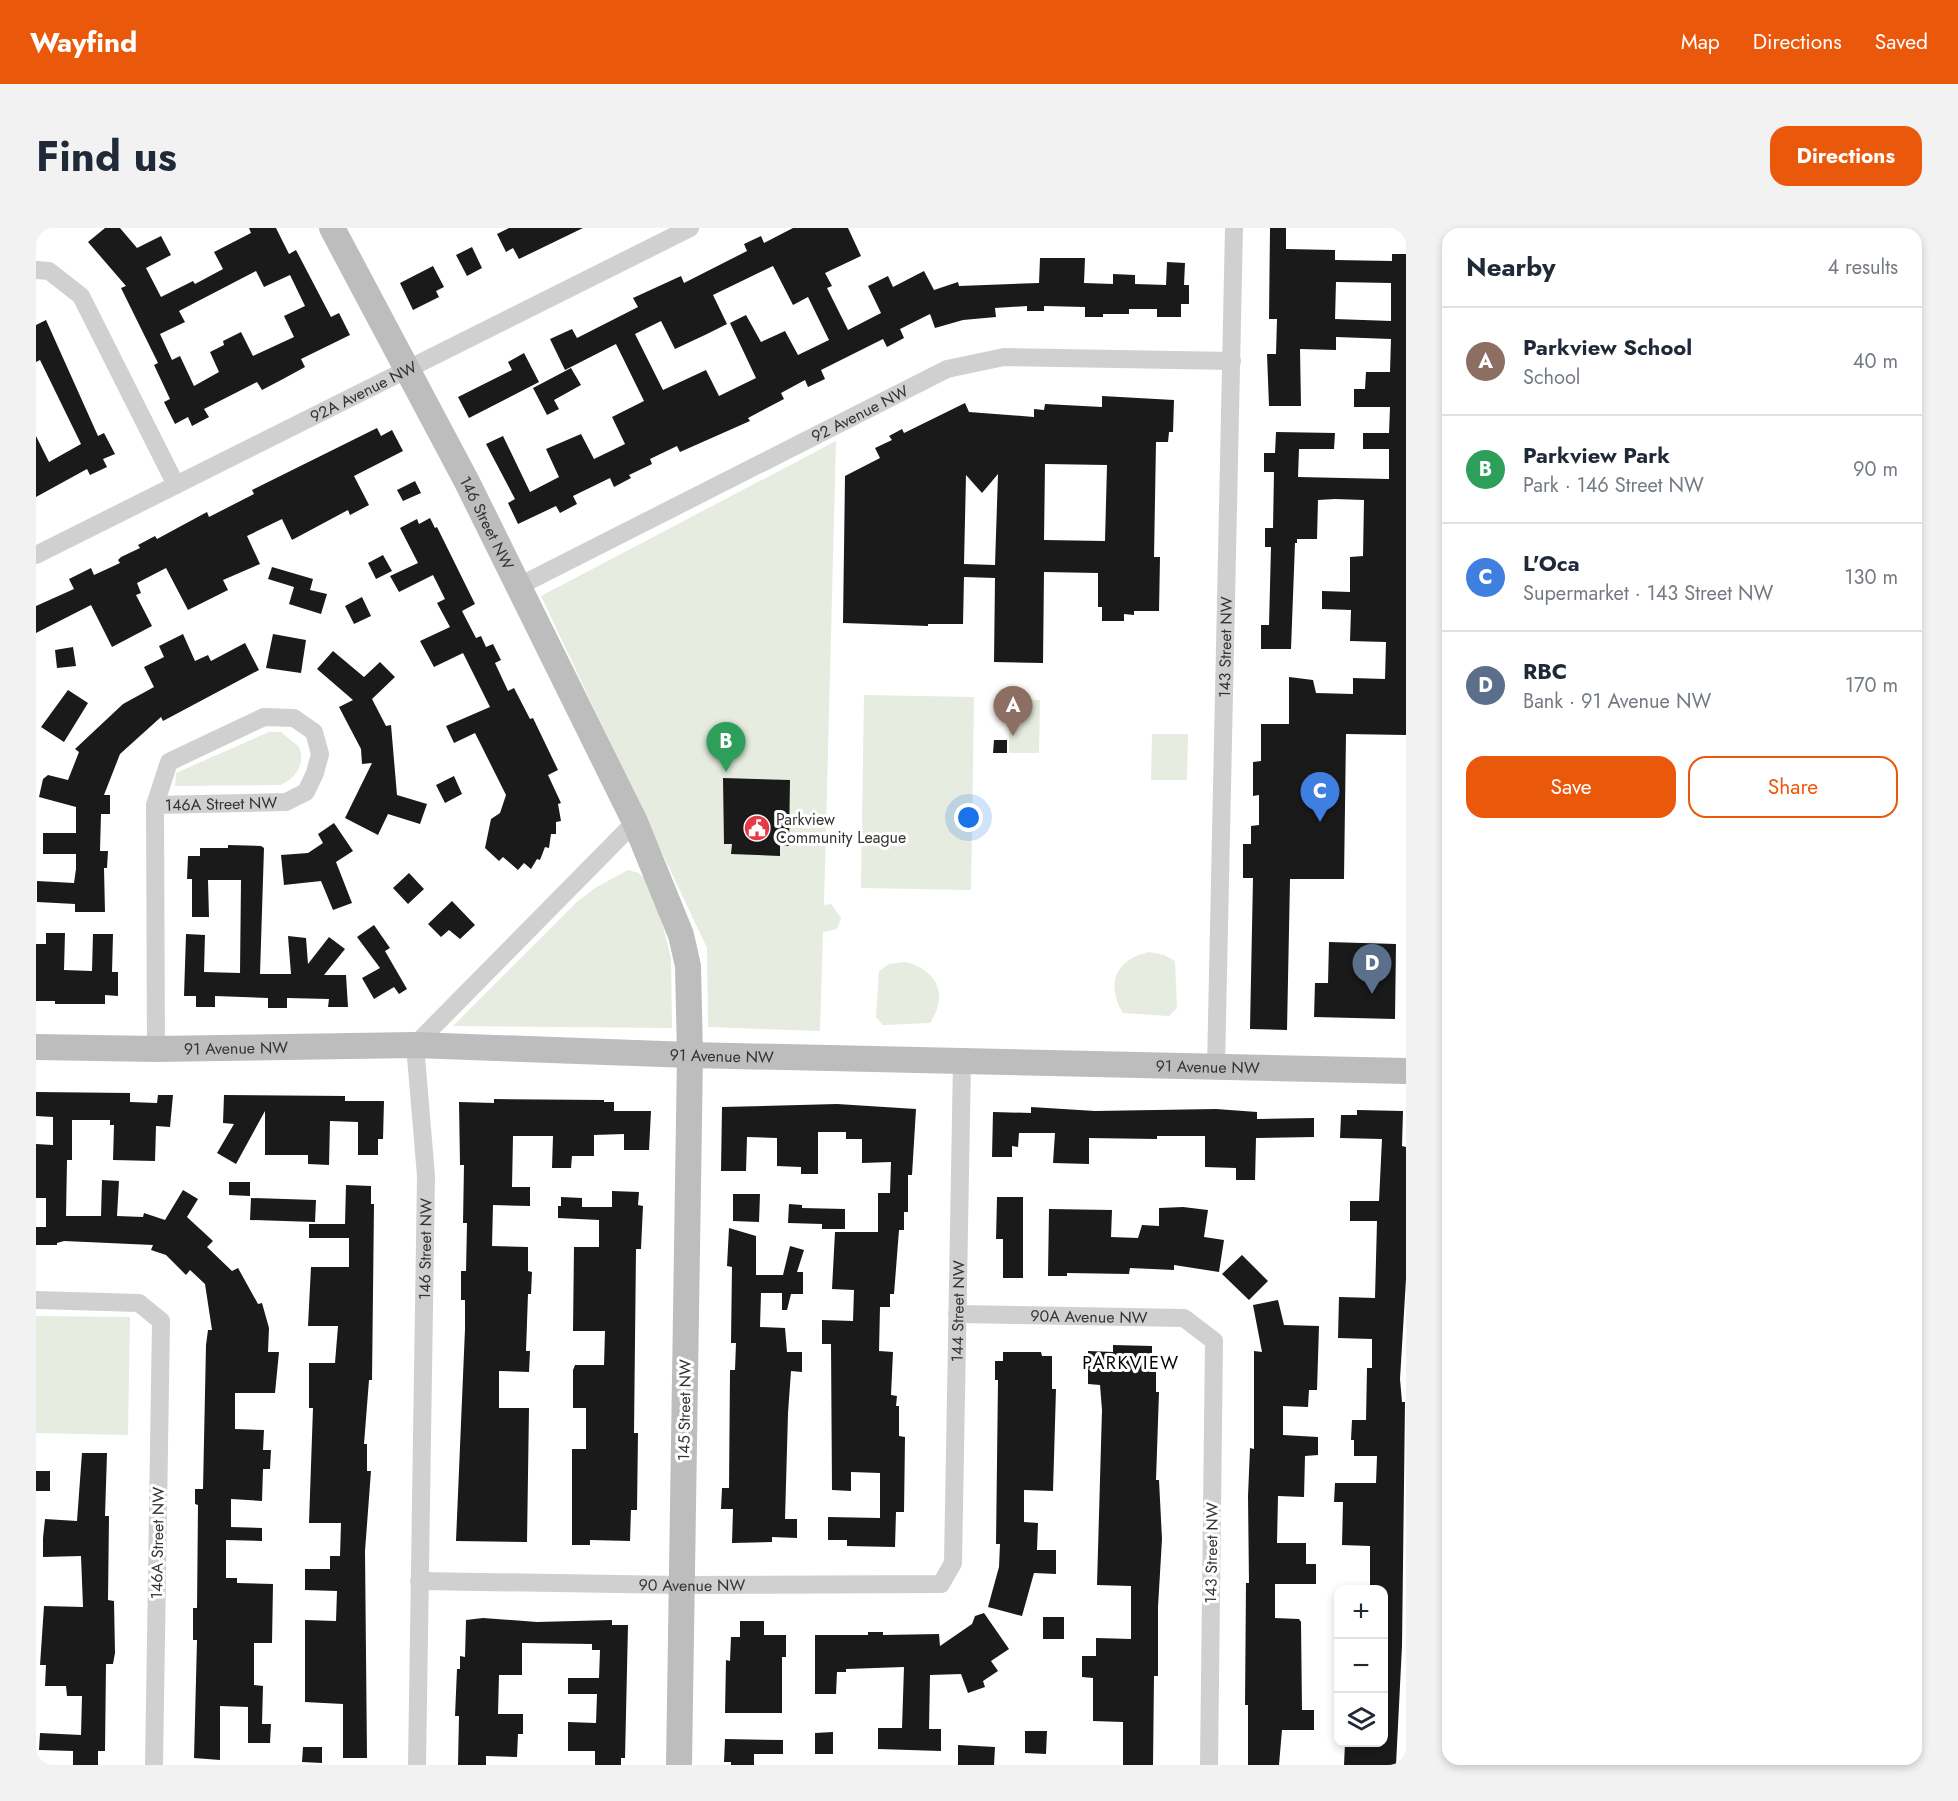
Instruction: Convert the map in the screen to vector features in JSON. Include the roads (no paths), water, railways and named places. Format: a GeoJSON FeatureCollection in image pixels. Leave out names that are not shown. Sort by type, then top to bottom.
{"type":"FeatureCollection","features":[{"type":"Feature","properties":{"kind":"street","name":"146 Street NW"},"geometry":{"type":"LineString","coordinates":[[332,228],[405,370],[467,482],[635,822],[681,935],[688,966],[690,1054]]}},
{"type":"Feature","properties":{"kind":"street","name":"92A Avenue NW"},"geometry":{"type":"LineString","coordinates":[[36,555],[690,228]]}},
{"type":"Feature","properties":{"kind":"street","name":"143 Street NW"},"geometry":{"type":"LineString","coordinates":[[1216,1067],[1234,228]]}},
{"type":"Feature","properties":{"kind":"street"},"geometry":{"type":"LineString","coordinates":[[40,273],[81,296],[176,485]]}},
{"type":"Feature","properties":{"kind":"street","name":"92 Avenue NW"},"geometry":{"type":"LineString","coordinates":[[519,586],[947,369],[1004,357],[1232,361]]}},
{"type":"Feature","properties":{"kind":"street","name":"146A Street NW"},"geometry":{"type":"LineString","coordinates":[[155,805],[286,802],[306,792],[315,773],[320,754],[314,732],[294,718],[264,717],[169,762],[155,805],[156,1049]]}},
{"type":"Feature","properties":{"kind":"street"},"geometry":{"type":"LineString","coordinates":[[415,1045],[635,822]]}},
{"type":"Feature","properties":{"kind":"street","name":"146 Street NW"},"geometry":{"type":"LineString","coordinates":[[415,1045],[426,1176],[417,1765]]}},
{"type":"Feature","properties":{"kind":"street","name":"91 Avenue NW"},"geometry":{"type":"LineString","coordinates":[[36,1047],[156,1049],[415,1045],[1406,1071]]}},
{"type":"Feature","properties":{"kind":"street","name":"145 Street NW"},"geometry":{"type":"LineString","coordinates":[[679,1765],[690,1054]]}},
{"type":"Feature","properties":{"kind":"street","name":"144 Street NW"},"geometry":{"type":"LineString","coordinates":[[953,1563],[962,1061]]}},
{"type":"Feature","properties":{"kind":"street","name":"146A Street NW"},"geometry":{"type":"LineString","coordinates":[[36,1300],[139,1303],[161,1321],[154,1765]]}},
{"type":"Feature","properties":{"kind":"street","name":"90A Avenue NW"},"geometry":{"type":"LineString","coordinates":[[957,1314],[1184,1318],[1214,1341]]}},
{"type":"Feature","properties":{"kind":"street","name":"143 Street NW"},"geometry":{"type":"LineString","coordinates":[[1209,1765],[1214,1341]]}},
{"type":"Feature","properties":{"kind":"street","name":"90 Avenue NW"},"geometry":{"type":"LineString","coordinates":[[419,1581],[681,1585],[940,1584],[953,1563]]}},
{"type":"Feature","properties":{"kind":"place","name":"Parkview School"},"geometry":{"type":"Point","coordinates":[1013,736]}},
{"type":"Feature","properties":{"kind":"place","name":"Parkview Park"},"geometry":{"type":"Point","coordinates":[726,772]}},
{"type":"Feature","properties":{"kind":"place","name":"L'Oca"},"geometry":{"type":"Point","coordinates":[1320,822]}},
{"type":"Feature","properties":{"kind":"place","name":"Parkview Community League"},"geometry":{"type":"Point","coordinates":[757,828]}},
{"type":"Feature","properties":{"kind":"place","name":"RBC"},"geometry":{"type":"Point","coordinates":[1372,994]}},
{"type":"Feature","properties":{"kind":"district","name":"PARKVIEW"},"geometry":{"type":"Point","coordinates":[1131,1363]}}]}
